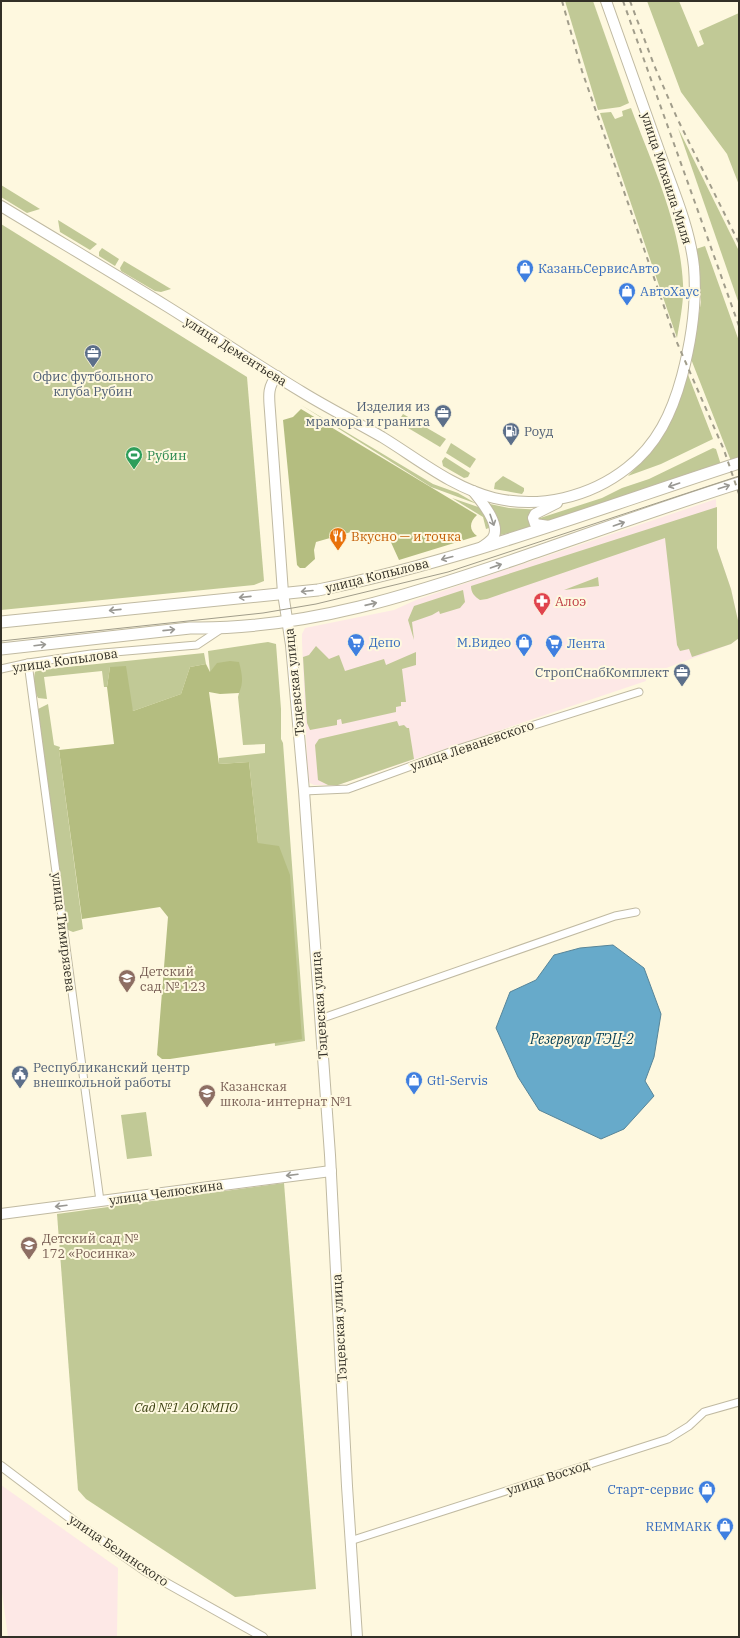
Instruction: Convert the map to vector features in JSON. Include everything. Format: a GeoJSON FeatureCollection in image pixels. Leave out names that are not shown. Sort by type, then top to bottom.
{"type":"FeatureCollection","features":[{"type":"Feature","properties":{"kind":"main road","name":"улица Михаила Миля"},"geometry":{"type":"LineString","coordinates":[[474,491],[494,498],[528,502],[546,502],[567,497],[601,485],[638,460],[654,441],[666,423],[674,404],[686,362],[695,293],[694,267],[684,223],[606,1]]}},
{"type":"Feature","properties":{"kind":"main road","name":"улица Дементьева"},"geometry":{"type":"LineString","coordinates":[[1,206],[167,307],[301,392],[382,438],[446,478],[474,491]]}},
{"type":"Feature","properties":{"kind":"main road","name":"Тэцевская улица"},"geometry":{"type":"LineString","coordinates":[[276,376],[271,383],[269,404],[284,593],[292,651],[304,791],[330,1170],[350,1541],[357,1637]]}},
{"type":"Feature","properties":{"kind":"main road","name":"улица Копылова"},"geometry":{"type":"LineString","coordinates":[[1,622],[318,590],[368,580],[551,526],[739,463]]}},
{"type":"Feature","properties":{"kind":"main road","name":"улица Копылова"},"geometry":{"type":"LineString","coordinates":[[1,649],[190,628],[220,629],[288,622],[397,598],[739,483]]}},
{"type":"Feature","properties":{"kind":"main road"},"geometry":{"type":"LineString","coordinates":[[474,491],[491,514],[495,528],[492,539],[480,548]]}},
{"type":"Feature","properties":{"kind":"main road"},"geometry":{"type":"LineString","coordinates":[[551,526],[535,524],[533,521],[534,516],[567,497]]}},
{"type":"Feature","properties":{"kind":"main road","name":"улица Челюскина"},"geometry":{"type":"LineString","coordinates":[[1,1214],[330,1170]]}},
{"type":"Feature","properties":{"kind":"street","name":"улица Копылова"},"geometry":{"type":"LineString","coordinates":[[1,669],[28,663],[91,654],[197,645],[220,629]]}},
{"type":"Feature","properties":{"kind":"street","name":"улица Тимирязева"},"geometry":{"type":"LineString","coordinates":[[28,663],[100,1201]]}},
{"type":"Feature","properties":{"kind":"street","name":"улица Леваневского"},"geometry":{"type":"LineString","coordinates":[[304,791],[348,789],[461,748],[639,692]]}},
{"type":"Feature","properties":{"kind":"street"},"geometry":{"type":"LineString","coordinates":[[320,1019],[615,916],[636,912]]}},
{"type":"Feature","properties":{"kind":"street","name":"улица Восход"},"geometry":{"type":"LineString","coordinates":[[350,1541],[668,1439],[689,1426],[704,1412],[739,1402]]}},
{"type":"Feature","properties":{"kind":"street","name":"улица Белинского"},"geometry":{"type":"LineString","coordinates":[[1,1466],[74,1521],[145,1571],[264,1637]]}},
{"type":"Feature","properties":{"kind":"shaded area"},"geometry":{"type":"Polygon","coordinates":[[[716,499],[717,548],[731,589],[739,625],[739,638],[731,644],[645,676],[646,681],[338,785],[314,785],[308,782],[302,642],[302,634],[305,628],[394,610],[416,600],[716,499]]]}},
{"type":"Feature","properties":{"kind":"shaded area"},"geometry":{"type":"Polygon","coordinates":[[[1,1485],[118,1568],[117,1637],[8,1637],[1,1585],[1,1485]]]}},
{"type":"Feature","properties":{"kind":"green space"},"geometry":{"type":"Polygon","coordinates":[[[565,1],[593,1],[629,103],[620,107],[598,110],[565,1]]]}},
{"type":"Feature","properties":{"kind":"green space"},"geometry":{"type":"Polygon","coordinates":[[[647,1],[679,1],[698,47],[704,44],[699,31],[739,13],[739,185],[727,154],[681,92],[647,1]]]}},
{"type":"Feature","properties":{"kind":"green space"},"geometry":{"type":"Polygon","coordinates":[[[631,108],[664,194],[677,239],[681,261],[683,298],[677,338],[600,113],[611,112],[615,119],[623,116],[622,111],[631,108]]]}},
{"type":"Feature","properties":{"kind":"green space"},"geometry":{"type":"Polygon","coordinates":[[[678,128],[739,251],[739,304],[678,128]]]}},
{"type":"Feature","properties":{"kind":"green space"},"geometry":{"type":"Polygon","coordinates":[[[1,185],[40,209],[27,213],[1,197],[1,185]]]}},
{"type":"Feature","properties":{"kind":"green space"},"geometry":{"type":"Polygon","coordinates":[[[58,220],[97,244],[90,250],[60,232],[58,220]]]}},
{"type":"Feature","properties":{"kind":"green space"},"geometry":{"type":"Polygon","coordinates":[[[1,224],[247,377],[264,581],[254,585],[1,610],[1,224]]]}},
{"type":"Feature","properties":{"kind":"green space"},"geometry":{"type":"Polygon","coordinates":[[[705,246],[739,341],[739,458],[731,461],[691,359],[701,302],[696,249],[705,246]]]}},
{"type":"Feature","properties":{"kind":"green space"},"geometry":{"type":"Polygon","coordinates":[[[102,248],[119,259],[115,266],[99,256],[99,252],[102,248]]]}},
{"type":"Feature","properties":{"kind":"green space"},"geometry":{"type":"Polygon","coordinates":[[[124,261],[171,289],[161,292],[155,291],[121,271],[120,268],[124,261]]]}},
{"type":"Feature","properties":{"kind":"green space"},"geometry":{"type":"Polygon","coordinates":[[[687,372],[713,439],[661,464],[628,476],[658,441],[666,429],[678,403],[687,372]]]}},
{"type":"Feature","properties":{"kind":"green space"},"geometry":{"type":"Polygon","coordinates":[[[301,405],[433,484],[458,493],[477,504],[431,487],[301,405]]]}},
{"type":"Feature","properties":{"kind":"green space"},"geometry":{"type":"Polygon","coordinates":[[[301,409],[477,515],[472,520],[471,529],[477,536],[399,560],[389,538],[371,542],[358,530],[316,542],[314,550],[315,559],[305,568],[300,568],[297,565],[283,420],[293,417],[301,409]]]}},
{"type":"Feature","properties":{"kind":"green space"},"geometry":{"type":"Polygon","coordinates":[[[403,414],[446,439],[440,447],[398,422],[403,414]]]}},
{"type":"Feature","properties":{"kind":"green space"},"geometry":{"type":"Polygon","coordinates":[[[451,443],[476,459],[470,468],[446,453],[451,443]]]}},
{"type":"Feature","properties":{"kind":"green space"},"geometry":{"type":"Polygon","coordinates":[[[713,448],[716,449],[721,465],[543,524],[537,519],[602,498],[622,488],[649,479],[713,448]]]}},
{"type":"Feature","properties":{"kind":"green space"},"geometry":{"type":"Polygon","coordinates":[[[445,457],[470,473],[468,477],[464,478],[443,466],[442,461],[445,457]]]}},
{"type":"Feature","properties":{"kind":"green space"},"geometry":{"type":"Polygon","coordinates":[[[503,476],[524,488],[522,494],[494,489],[495,483],[503,476]]]}},
{"type":"Feature","properties":{"kind":"green space"},"geometry":{"type":"Polygon","coordinates":[[[452,498],[484,509],[492,527],[486,529],[483,517],[452,498]]]}},
{"type":"Feature","properties":{"kind":"green space"},"geometry":{"type":"Polygon","coordinates":[[[485,503],[509,508],[542,510],[529,519],[531,528],[496,536],[485,503]]]}},
{"type":"Feature","properties":{"kind":"green space"},"geometry":{"type":"Polygon","coordinates":[[[717,507],[717,548],[731,589],[739,625],[739,638],[731,644],[692,657],[689,649],[680,651],[677,645],[665,538],[487,599],[480,600],[472,591],[471,586],[717,507]]]}},
{"type":"Feature","properties":{"kind":"green space"},"geometry":{"type":"Polygon","coordinates":[[[598,577],[599,586],[564,590],[598,577]]]}},
{"type":"Feature","properties":{"kind":"green space"},"geometry":{"type":"Polygon","coordinates":[[[463,590],[465,602],[460,608],[440,614],[439,611],[412,622],[414,640],[408,620],[414,606],[463,590]]]}},
{"type":"Feature","properties":{"kind":"green space"},"geometry":{"type":"Polygon","coordinates":[[[268,642],[276,644],[281,709],[281,739],[283,743],[305,1041],[275,1046],[260,847],[258,843],[249,762],[219,764],[219,758],[265,753],[265,744],[243,745],[238,697],[239,693],[210,672],[208,651],[268,642]]]}},
{"type":"Feature","properties":{"kind":"green space"},"geometry":{"type":"Polygon","coordinates":[[[316,646],[329,659],[339,655],[345,671],[384,659],[386,665],[416,652],[416,665],[402,669],[406,702],[401,702],[401,706],[396,707],[396,712],[342,724],[341,719],[337,720],[337,725],[310,730],[307,723],[303,657],[309,655],[316,646]]]}},
{"type":"Feature","properties":{"kind":"green space"},"geometry":{"type":"Polygon","coordinates":[[[204,653],[206,664],[190,667],[181,694],[133,711],[110,667],[107,687],[104,687],[102,671],[44,677],[47,699],[38,698],[35,689],[34,675],[38,670],[204,653]]]}},
{"type":"Feature","properties":{"kind":"green space"},"geometry":{"type":"Polygon","coordinates":[[[230,661],[239,662],[242,685],[239,693],[220,694],[209,692],[219,764],[249,762],[258,843],[279,846],[290,875],[302,1039],[162,1059],[157,1055],[168,917],[160,907],[82,919],[59,750],[114,744],[107,687],[110,667],[126,666],[133,711],[181,694],[190,667],[206,664],[210,672],[217,663],[230,661]]]}},
{"type":"Feature","properties":{"kind":"green space"},"geometry":{"type":"Polygon","coordinates":[[[48,704],[54,745],[60,747],[59,750],[83,929],[73,932],[68,930],[67,925],[38,709],[48,704]]]}},
{"type":"Feature","properties":{"kind":"green space"},"geometry":{"type":"Polygon","coordinates":[[[397,721],[399,726],[404,725],[409,728],[414,759],[338,785],[328,785],[318,780],[315,745],[319,739],[397,721]]]}},
{"type":"Feature","properties":{"kind":"green space"},"geometry":{"type":"Polygon","coordinates":[[[146,1112],[152,1156],[127,1159],[121,1115],[146,1112]]]}},
{"type":"Feature","properties":{"kind":"green space","name":"Сад №1 АО КМПО"},"geometry":{"type":"Polygon","coordinates":[[[284,1183],[316,1589],[235,1597],[86,1499],[78,1490],[57,1214],[284,1183]]]}},
{"type":"Feature","properties":{"kind":"water","name":"Резервуар ТЭЦ-2"},"geometry":{"type":"Polygon","coordinates":[[[613,945],[644,968],[661,1014],[654,1057],[645,1081],[654,1096],[624,1129],[601,1139],[539,1110],[518,1077],[496,1028],[510,992],[536,980],[554,955],[580,948],[613,945]]]}},
{"type":"Feature","properties":{"kind":"tram line"},"geometry":{"type":"LineString","coordinates":[[1,641],[263,613],[316,604],[448,572],[739,476]]}},
{"type":"Feature","properties":{"kind":"railway"},"geometry":{"type":"LineString","coordinates":[[562,1],[582,71],[675,338],[724,450],[739,494]]}},
{"type":"Feature","properties":{"kind":"railway"},"geometry":{"type":"LineString","coordinates":[[623,1],[739,326]]}},
{"type":"Feature","properties":{"kind":"railway"},"geometry":{"type":"LineString","coordinates":[[630,1],[654,65],[677,118],[739,243]]}},
{"type":"Feature","properties":{"kind":"place","name":"КазаньСервисАвто"},"geometry":{"type":"Point","coordinates":[525,283]}},
{"type":"Feature","properties":{"kind":"place","name":"АвтоХаус"},"geometry":{"type":"Point","coordinates":[627,306]}},
{"type":"Feature","properties":{"kind":"place","name":"Офис футбольного клуба Рубин"},"geometry":{"type":"Point","coordinates":[93,368]}},
{"type":"Feature","properties":{"kind":"place","name":"Изделия из мрамора и гранита"},"geometry":{"type":"Point","coordinates":[443,428]}},
{"type":"Feature","properties":{"kind":"place","name":"Роуд"},"geometry":{"type":"Point","coordinates":[511,446]}},
{"type":"Feature","properties":{"kind":"place","name":"Рубин"},"geometry":{"type":"Point","coordinates":[134,470]}},
{"type":"Feature","properties":{"kind":"place","name":"Вкусно — и точка"},"geometry":{"type":"Point","coordinates":[338,551]}},
{"type":"Feature","properties":{"kind":"place","name":"Алоэ"},"geometry":{"type":"Point","coordinates":[542,616]}},
{"type":"Feature","properties":{"kind":"place","name":"Депо"},"geometry":{"type":"Point","coordinates":[356,657]}},
{"type":"Feature","properties":{"kind":"place","name":"М.Видео"},"geometry":{"type":"Point","coordinates":[524,657]}},
{"type":"Feature","properties":{"kind":"place","name":"Лента"},"geometry":{"type":"Point","coordinates":[554,658]}},
{"type":"Feature","properties":{"kind":"place","name":"СтропСнабКомплект"},"geometry":{"type":"Point","coordinates":[682,687]}},
{"type":"Feature","properties":{"kind":"place","name":"Детский сад № 123"},"geometry":{"type":"Point","coordinates":[127,993]}},
{"type":"Feature","properties":{"kind":"place","name":"Республиканский центр внешкольной работы"},"geometry":{"type":"Point","coordinates":[20,1089]}},
{"type":"Feature","properties":{"kind":"place","name":"Gtl-Servis"},"geometry":{"type":"Point","coordinates":[414,1095]}},
{"type":"Feature","properties":{"kind":"place","name":"Казанская школа-интернат №1"},"geometry":{"type":"Point","coordinates":[207,1108]}},
{"type":"Feature","properties":{"kind":"place","name":"Детский сад № 172 «Росинка»"},"geometry":{"type":"Point","coordinates":[29,1260]}},
{"type":"Feature","properties":{"kind":"place","name":"Старт-сервис"},"geometry":{"type":"Point","coordinates":[707,1504]}},
{"type":"Feature","properties":{"kind":"place","name":"REMMARK"},"geometry":{"type":"Point","coordinates":[725,1541]}}]}
